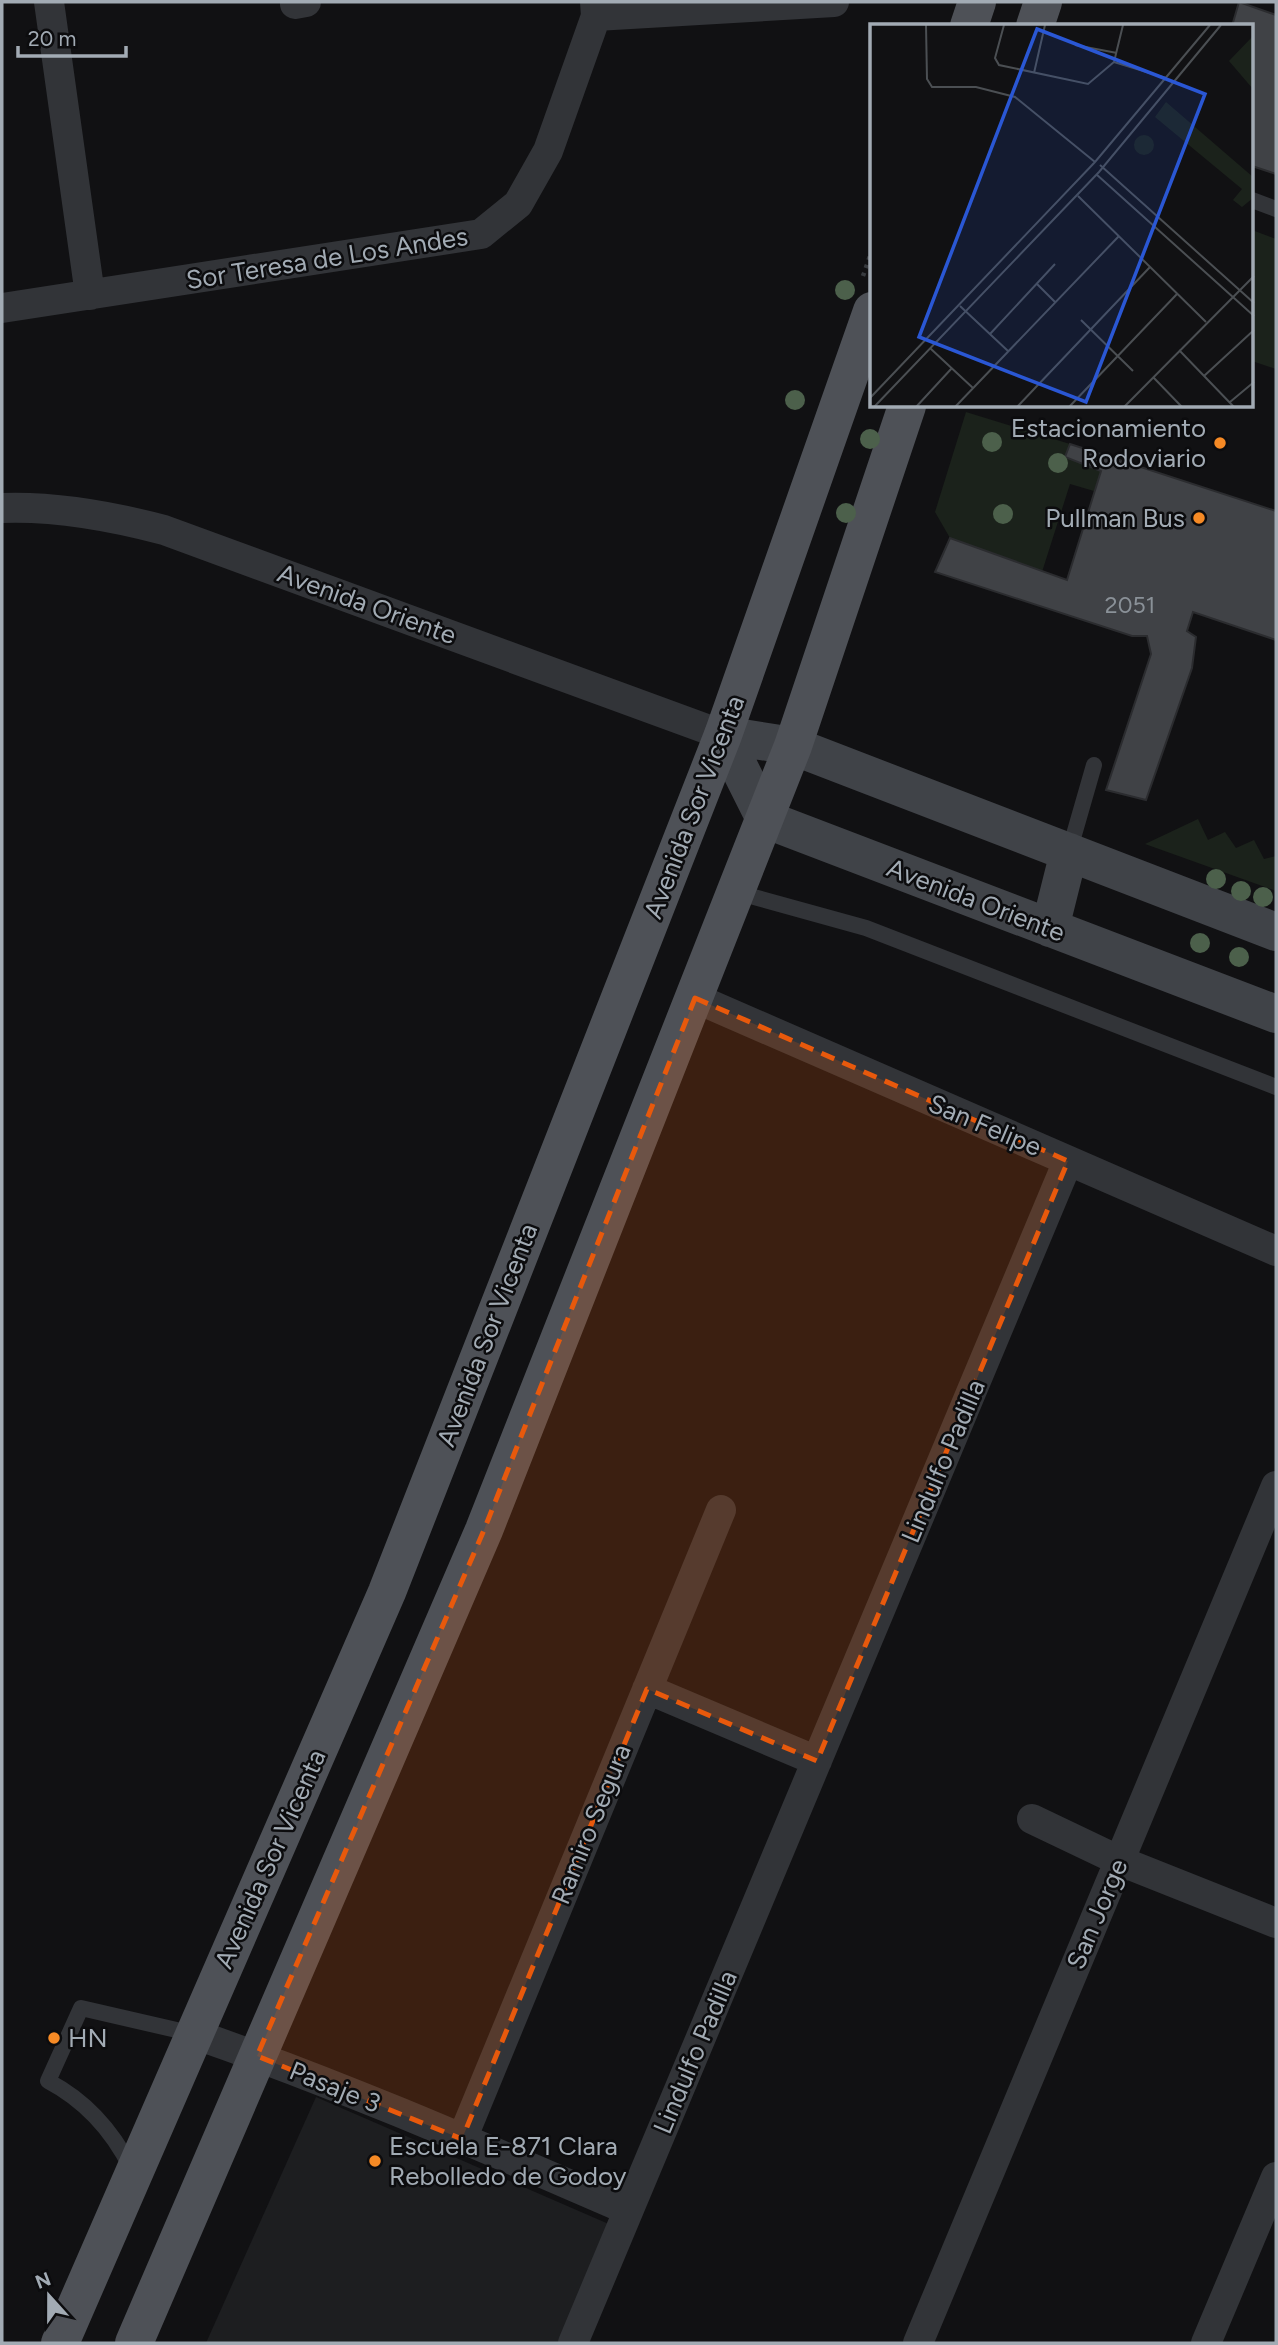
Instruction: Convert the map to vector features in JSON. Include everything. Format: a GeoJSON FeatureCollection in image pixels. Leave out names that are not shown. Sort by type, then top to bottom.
{"type":"FeatureCollection","features":[{"type":"Feature","properties":{"kind":"main road"},"geometry":{"type":"LineString","coordinates":[[971,24],[978,2]]}},
{"type":"Feature","properties":{"kind":"main road"},"geometry":{"type":"LineString","coordinates":[[1036,24],[1043,2]]}},
{"type":"Feature","properties":{"kind":"main road","name":"Avenida Sor Vicenta"},"geometry":{"type":"LineString","coordinates":[[60,2343],[387,1592],[723,735],[870,317]]}},
{"type":"Feature","properties":{"kind":"main road"},"geometry":{"type":"LineString","coordinates":[[134,2343],[484,1530],[793,746],[906,408]]}},
{"type":"Feature","properties":{"kind":"main road"},"geometry":{"type":"LineString","coordinates":[[723,735],[765,819]]}},
{"type":"Feature","properties":{"kind":"main road","name":"Avenida Oriente"},"geometry":{"type":"LineString","coordinates":[[723,735],[793,746],[1276,932]]}},
{"type":"Feature","properties":{"kind":"main road","name":"Avenida Oriente"},"geometry":{"type":"LineString","coordinates":[[765,819],[1276,1014]]}},
{"type":"Feature","properties":{"kind":"main road"},"geometry":{"type":"LineString","coordinates":[[1050,928],[1069,852]]}},
{"type":"Feature","properties":{"kind":"street"},"geometry":{"type":"LineString","coordinates":[[49,2],[90,295]]}},
{"type":"Feature","properties":{"kind":"street","name":"Sor Teresa de Los Andes"},"geometry":{"type":"LineString","coordinates":[[2,307],[481,234],[518,204],[548,151],[596,9],[834,2]]}},
{"type":"Feature","properties":{"kind":"street","name":"Avenida Oriente"},"geometry":{"type":"LineString","coordinates":[[2,508],[25,507],[93,514],[164,530],[723,735]]}},
{"type":"Feature","properties":{"kind":"street","name":"San Felipe"},"geometry":{"type":"LineString","coordinates":[[695,999],[1276,1251]]}},
{"type":"Feature","properties":{"kind":"street","name":"Lindulfo Padilla"},"geometry":{"type":"LineString","coordinates":[[573,2343],[1068,1161]]}},
{"type":"Feature","properties":{"kind":"street","name":"San Jorge"},"geometry":{"type":"LineString","coordinates":[[918,2343],[1276,1486]]}},
{"type":"Feature","properties":{"kind":"street","name":"Ramiro Segura"},"geometry":{"type":"LineString","coordinates":[[462,2139],[720,1510]]}},
{"type":"Feature","properties":{"kind":"street"},"geometry":{"type":"LineString","coordinates":[[647,1689],[817,1761]]}},
{"type":"Feature","properties":{"kind":"street"},"geometry":{"type":"LineString","coordinates":[[1032,1819],[1120,1861],[1276,1923]]}},
{"type":"Feature","properties":{"kind":"street","name":"Pasaje 3"},"geometry":{"type":"LineString","coordinates":[[194,2034],[257,2056],[462,2139],[628,2210]]}},
{"type":"Feature","properties":{"kind":"street"},"geometry":{"type":"LineString","coordinates":[[1206,2343],[1276,2177]]}},
{"type":"Feature","properties":{"kind":"lane"},"geometry":{"type":"LineString","coordinates":[[1254,201],[1276,209]]}},
{"type":"Feature","properties":{"kind":"lane"},"geometry":{"type":"LineString","coordinates":[[1069,852],[1094,765]]}},
{"type":"Feature","properties":{"kind":"lane"},"geometry":{"type":"LineString","coordinates":[[736,892],[866,928],[1276,1087]]}},
{"type":"Feature","properties":{"kind":"lane"},"geometry":{"type":"LineString","coordinates":[[134,2173],[121,2147],[103,2124],[82,2103],[48,2081],[81,2008],[194,2034]]}},
{"type":"Feature","properties":{"kind":"highlighted area"},"geometry":{"type":"Polygon","coordinates":[[[695,998],[1068,1161],[817,1761],[647,1689],[462,2139],[257,2056],[484,1530],[695,998]]]}},
{"type":"Feature","properties":{"kind":"shaded area"},"geometry":{"type":"Polygon","coordinates":[[[1254,231],[1276,239],[1276,369],[1254,362],[1254,231]]]}},
{"type":"Feature","properties":{"kind":"shaded area"},"geometry":{"type":"Polygon","coordinates":[[[966,412],[1070,444],[1065,457],[1101,471],[1094,491],[1070,484],[1042,572],[950,538],[935,512],[966,412]]]}},
{"type":"Feature","properties":{"kind":"shaded area"},"geometry":{"type":"Polygon","coordinates":[[[1198,819],[1208,840],[1225,832],[1236,848],[1254,840],[1264,859],[1276,856],[1276,891],[1145,844],[1198,819]]]}},
{"type":"Feature","properties":{"kind":"shaded area","name":"Escuela E-871 Clara Rebolledo de Godoy"},"geometry":{"type":"Polygon","coordinates":[[[316,2097],[611,2225],[559,2343],[206,2343],[316,2097]]]}},
{"type":"Feature","properties":{"kind":"building"},"geometry":{"type":"Polygon","coordinates":[[[1239,2],[1276,15],[1276,174],[1254,167],[1254,24],[1233,24],[1239,2]]]}},
{"type":"Feature","properties":{"kind":"building"},"geometry":{"type":"Polygon","coordinates":[[[1070,444],[1276,511],[1276,640],[1193,612],[1187,631],[1196,637],[1192,668],[1146,800],[1106,790],[1151,654],[1147,636],[1132,636],[935,572],[950,538],[1067,580],[1101,471],[1065,457],[1070,444]]]}},
{"type":"Feature","properties":{"kind":"place","name":"Estacionamiento Rodoviario"},"geometry":{"type":"Point","coordinates":[1220,443]}},
{"type":"Feature","properties":{"kind":"place","name":"Pullman Bus"},"geometry":{"type":"Point","coordinates":[1199,518]}},
{"type":"Feature","properties":{"kind":"place","name":"HN"},"geometry":{"type":"Point","coordinates":[54,2038]}},
{"type":"Feature","properties":{"kind":"place","name":"Escuela E-871 Clara Rebolledo de Godoy"},"geometry":{"type":"Point","coordinates":[375,2161]}}]}
